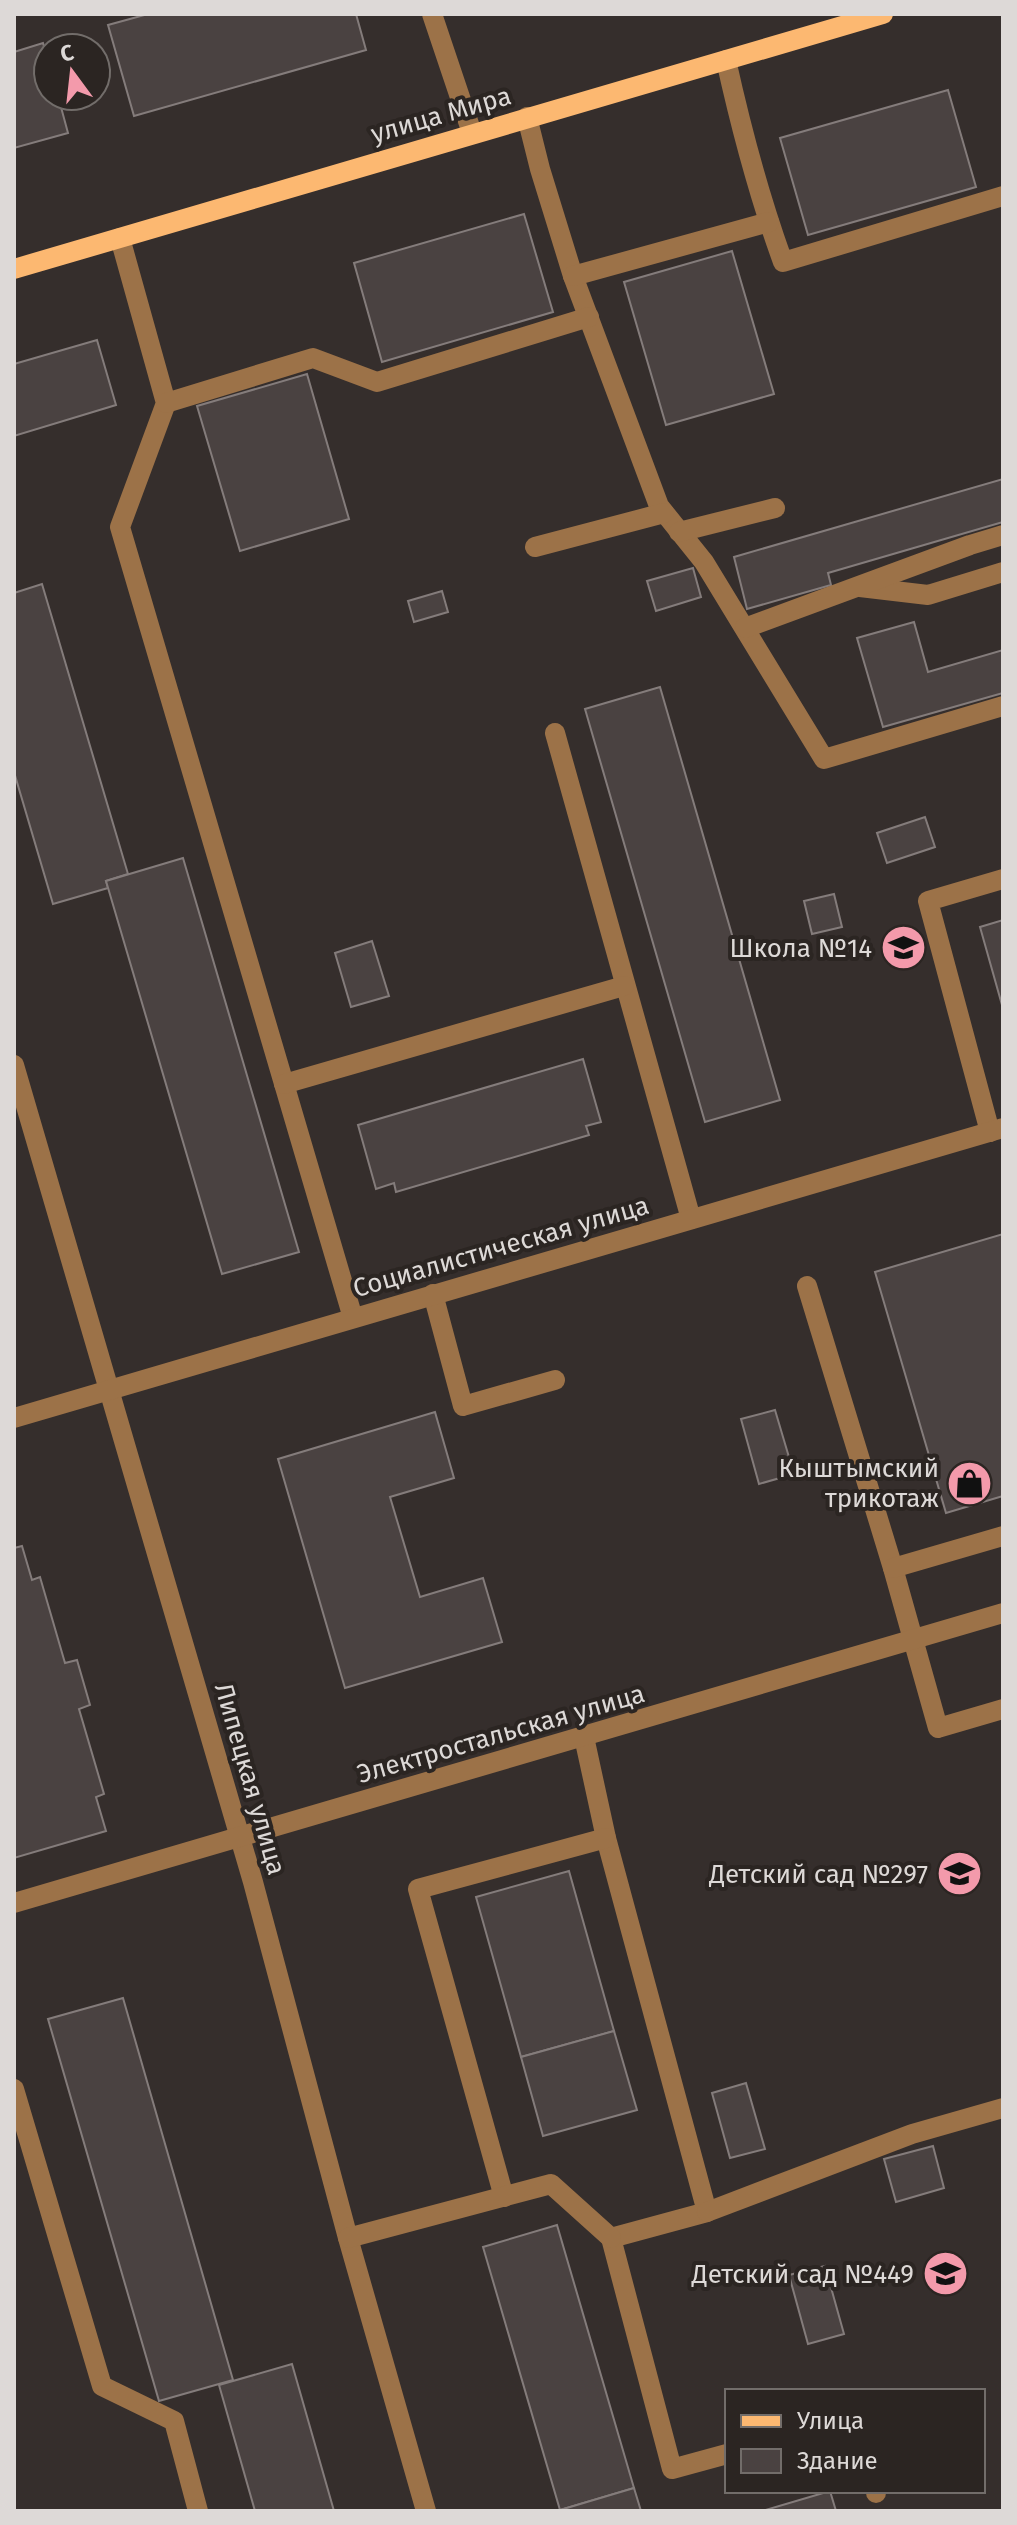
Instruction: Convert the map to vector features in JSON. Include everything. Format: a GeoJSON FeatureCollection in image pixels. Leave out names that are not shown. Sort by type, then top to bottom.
{"type":"FeatureCollection","features":[{"type":"Feature","properties":{"kind":"main road","name":"улица Мира"},"geometry":{"type":"LineString","coordinates":[[14,269],[883,14]]}},
{"type":"Feature","properties":{"kind":"street"},"geometry":{"type":"LineString","coordinates":[[432,14],[472,133]]}},
{"type":"Feature","properties":{"kind":"street"},"geometry":{"type":"LineString","coordinates":[[726,60],[737,111],[783,262],[1003,196]]}},
{"type":"Feature","properties":{"kind":"street"},"geometry":{"type":"LineString","coordinates":[[527,117],[573,276],[664,513],[704,562],[824,759],[1003,706]]}},
{"type":"Feature","properties":{"kind":"street"},"geometry":{"type":"LineString","coordinates":[[573,276],[769,222]]}},
{"type":"Feature","properties":{"kind":"street"},"geometry":{"type":"LineString","coordinates":[[120,238],[166,403],[120,527],[353,1318]]}},
{"type":"Feature","properties":{"kind":"street"},"geometry":{"type":"LineString","coordinates":[[166,403],[313,358],[377,382],[589,317]]}},
{"type":"Feature","properties":{"kind":"street"},"geometry":{"type":"LineString","coordinates":[[679,532],[775,508]]}},
{"type":"Feature","properties":{"kind":"street"},"geometry":{"type":"LineString","coordinates":[[535,547],[664,513]]}},
{"type":"Feature","properties":{"kind":"street"},"geometry":{"type":"LineString","coordinates":[[745,628],[1003,535]]}},
{"type":"Feature","properties":{"kind":"street"},"geometry":{"type":"LineString","coordinates":[[856,587],[928,595],[1003,572]]}},
{"type":"Feature","properties":{"kind":"street"},"geometry":{"type":"LineString","coordinates":[[555,733],[691,1219]]}},
{"type":"Feature","properties":{"kind":"street"},"geometry":{"type":"LineString","coordinates":[[996,1130],[928,901],[1003,879]]}},
{"type":"Feature","properties":{"kind":"street"},"geometry":{"type":"LineString","coordinates":[[284,1084],[624,986]]}},
{"type":"Feature","properties":{"kind":"street","name":"Липецкая улица"},"geometry":{"type":"LineString","coordinates":[[14,1065],[240,1839],[426,2511]]}},
{"type":"Feature","properties":{"kind":"street","name":"Социалистическая улица"},"geometry":{"type":"LineString","coordinates":[[14,1418],[996,1130]]}},
{"type":"Feature","properties":{"kind":"street"},"geometry":{"type":"LineString","coordinates":[[807,1286],[938,1728],[1003,1709]]}},
{"type":"Feature","properties":{"kind":"street"},"geometry":{"type":"LineString","coordinates":[[433,1294],[463,1406],[555,1380]]}},
{"type":"Feature","properties":{"kind":"street"},"geometry":{"type":"LineString","coordinates":[[893,1568],[1003,1536]]}},
{"type":"Feature","properties":{"kind":"street","name":"Электростальская улица"},"geometry":{"type":"LineString","coordinates":[[14,1903],[1003,1613]]}},
{"type":"Feature","properties":{"kind":"street"},"geometry":{"type":"LineString","coordinates":[[584,1737],[606,1838],[707,2212]]}},
{"type":"Feature","properties":{"kind":"street"},"geometry":{"type":"LineString","coordinates":[[504,2197],[418,1889],[606,1838]]}},
{"type":"Feature","properties":{"kind":"street"},"geometry":{"type":"LineString","coordinates":[[14,2089],[102,2386],[174,2421],[198,2511]]}},
{"type":"Feature","properties":{"kind":"street"},"geometry":{"type":"LineString","coordinates":[[611,2238],[707,2212],[912,2134],[1003,2108]]}},
{"type":"Feature","properties":{"kind":"street"},"geometry":{"type":"LineString","coordinates":[[348,2238],[551,2184],[611,2238],[672,2469],[725,2455]]}},
{"type":"Feature","properties":{"kind":"building"},"geometry":{"type":"Polygon","coordinates":[[[148,14],[356,14],[366,50],[134,116],[108,25],[148,14]]]}},
{"type":"Feature","properties":{"kind":"building"},"geometry":{"type":"Polygon","coordinates":[[[32,46],[32,112],[62,112],[68,133],[14,148],[14,52],[32,46]]]}},
{"type":"Feature","properties":{"kind":"building"},"geometry":{"type":"Polygon","coordinates":[[[948,90],[976,187],[808,235],[780,138],[948,90]]]}},
{"type":"Feature","properties":{"kind":"building"},"geometry":{"type":"Polygon","coordinates":[[[524,214],[553,312],[382,362],[354,263],[524,214]]]}},
{"type":"Feature","properties":{"kind":"building"},"geometry":{"type":"Polygon","coordinates":[[[732,251],[774,394],[666,425],[624,282],[732,251]]]}},
{"type":"Feature","properties":{"kind":"building"},"geometry":{"type":"Polygon","coordinates":[[[97,340],[116,405],[14,436],[14,364],[97,340]]]}},
{"type":"Feature","properties":{"kind":"building"},"geometry":{"type":"Polygon","coordinates":[[[307,374],[349,519],[240,551],[197,406],[307,374]]]}},
{"type":"Feature","properties":{"kind":"building"},"geometry":{"type":"Polygon","coordinates":[[[1003,479],[1003,522],[828,573],[831,585],[747,609],[734,557],[1003,479]]]}},
{"type":"Feature","properties":{"kind":"building"},"geometry":{"type":"Polygon","coordinates":[[[693,568],[701,597],[656,611],[647,581],[693,568]]]}},
{"type":"Feature","properties":{"kind":"building"},"geometry":{"type":"Polygon","coordinates":[[[42,584],[128,874],[106,881],[108,888],[53,904],[14,772],[14,593],[42,584]]]}},
{"type":"Feature","properties":{"kind":"building"},"geometry":{"type":"Polygon","coordinates":[[[442,591],[448,612],[414,622],[408,601],[442,591]]]}},
{"type":"Feature","properties":{"kind":"building"},"geometry":{"type":"Polygon","coordinates":[[[914,622],[928,672],[1003,650],[1003,693],[883,727],[857,638],[914,622]]]}},
{"type":"Feature","properties":{"kind":"building"},"geometry":{"type":"Polygon","coordinates":[[[660,687],[780,1100],[705,1122],[585,709],[660,687]]]}},
{"type":"Feature","properties":{"kind":"building"},"geometry":{"type":"Polygon","coordinates":[[[925,817],[935,847],[887,863],[877,833],[925,817]]]}},
{"type":"Feature","properties":{"kind":"building"},"geometry":{"type":"Polygon","coordinates":[[[183,858],[299,1252],[222,1274],[106,881],[183,858]]]}},
{"type":"Feature","properties":{"kind":"building"},"geometry":{"type":"Polygon","coordinates":[[[834,894],[842,927],[812,934],[804,901],[834,894]]]}},
{"type":"Feature","properties":{"kind":"building"},"geometry":{"type":"Polygon","coordinates":[[[1003,920],[1003,1005],[1002,1005],[980,927],[1003,920]]]}},
{"type":"Feature","properties":{"kind":"building"},"geometry":{"type":"Polygon","coordinates":[[[372,941],[389,996],[351,1007],[335,953],[372,941]]]}},
{"type":"Feature","properties":{"kind":"building"},"geometry":{"type":"Polygon","coordinates":[[[583,1059],[601,1122],[586,1126],[589,1135],[396,1192],[394,1183],[376,1189],[358,1125],[583,1059]]]}},
{"type":"Feature","properties":{"kind":"building"},"geometry":{"type":"Polygon","coordinates":[[[1003,1234],[1003,1496],[946,1513],[875,1272],[1003,1234]]]}},
{"type":"Feature","properties":{"kind":"building"},"geometry":{"type":"Polygon","coordinates":[[[775,1410],[794,1474],[759,1484],[741,1419],[775,1410]]]}},
{"type":"Feature","properties":{"kind":"building"},"geometry":{"type":"Polygon","coordinates":[[[435,1412],[454,1478],[390,1497],[420,1597],[483,1578],[502,1642],[345,1688],[278,1459],[435,1412]]]}},
{"type":"Feature","properties":{"kind":"building"},"geometry":{"type":"Polygon","coordinates":[[[22,1546],[32,1580],[40,1577],[65,1663],[77,1660],[90,1705],[79,1709],[104,1794],[96,1797],[106,1831],[14,1858],[14,1548],[22,1546]]]}},
{"type":"Feature","properties":{"kind":"building"},"geometry":{"type":"Polygon","coordinates":[[[569,1871],[614,2031],[521,2057],[476,1897],[569,1871]]]}},
{"type":"Feature","properties":{"kind":"building"},"geometry":{"type":"Polygon","coordinates":[[[123,1998],[233,2380],[159,2401],[48,2019],[123,1998]]]}},
{"type":"Feature","properties":{"kind":"building"},"geometry":{"type":"Polygon","coordinates":[[[614,2031],[637,2110],[543,2136],[521,2057],[614,2031]]]}},
{"type":"Feature","properties":{"kind":"building"},"geometry":{"type":"Polygon","coordinates":[[[746,2083],[765,2149],[730,2158],[712,2093],[746,2083]]]}},
{"type":"Feature","properties":{"kind":"building"},"geometry":{"type":"Polygon","coordinates":[[[933,2146],[944,2188],[896,2202],[884,2159],[933,2146]]]}},
{"type":"Feature","properties":{"kind":"building"},"geometry":{"type":"Polygon","coordinates":[[[557,2225],[634,2488],[560,2510],[483,2247],[557,2225]]]}},
{"type":"Feature","properties":{"kind":"building"},"geometry":{"type":"Polygon","coordinates":[[[825,2266],[844,2334],[808,2344],[789,2275],[825,2266]]]}},
{"type":"Feature","properties":{"kind":"building"},"geometry":{"type":"Polygon","coordinates":[[[292,2364],[334,2511],[255,2511],[219,2385],[292,2364]]]}},
{"type":"Feature","properties":{"kind":"building"},"geometry":{"type":"Polygon","coordinates":[[[634,2488],[641,2511],[560,2511],[560,2510],[634,2488]]]}},
{"type":"Feature","properties":{"kind":"building"},"geometry":{"type":"Polygon","coordinates":[[[831,2493],[836,2511],[762,2511],[831,2493]]]}},
{"type":"Feature","properties":{"kind":"place","name":"Школа №14"},"geometry":{"type":"Point","coordinates":[903,948]}},
{"type":"Feature","properties":{"kind":"place","name":"Кыштымский трикотаж"},"geometry":{"type":"Point","coordinates":[970,1483]}},
{"type":"Feature","properties":{"kind":"place","name":"Детский сад №297"},"geometry":{"type":"Point","coordinates":[959,1874]}},
{"type":"Feature","properties":{"kind":"place","name":"Детский сад №449"},"geometry":{"type":"Point","coordinates":[945,2274]}}]}
